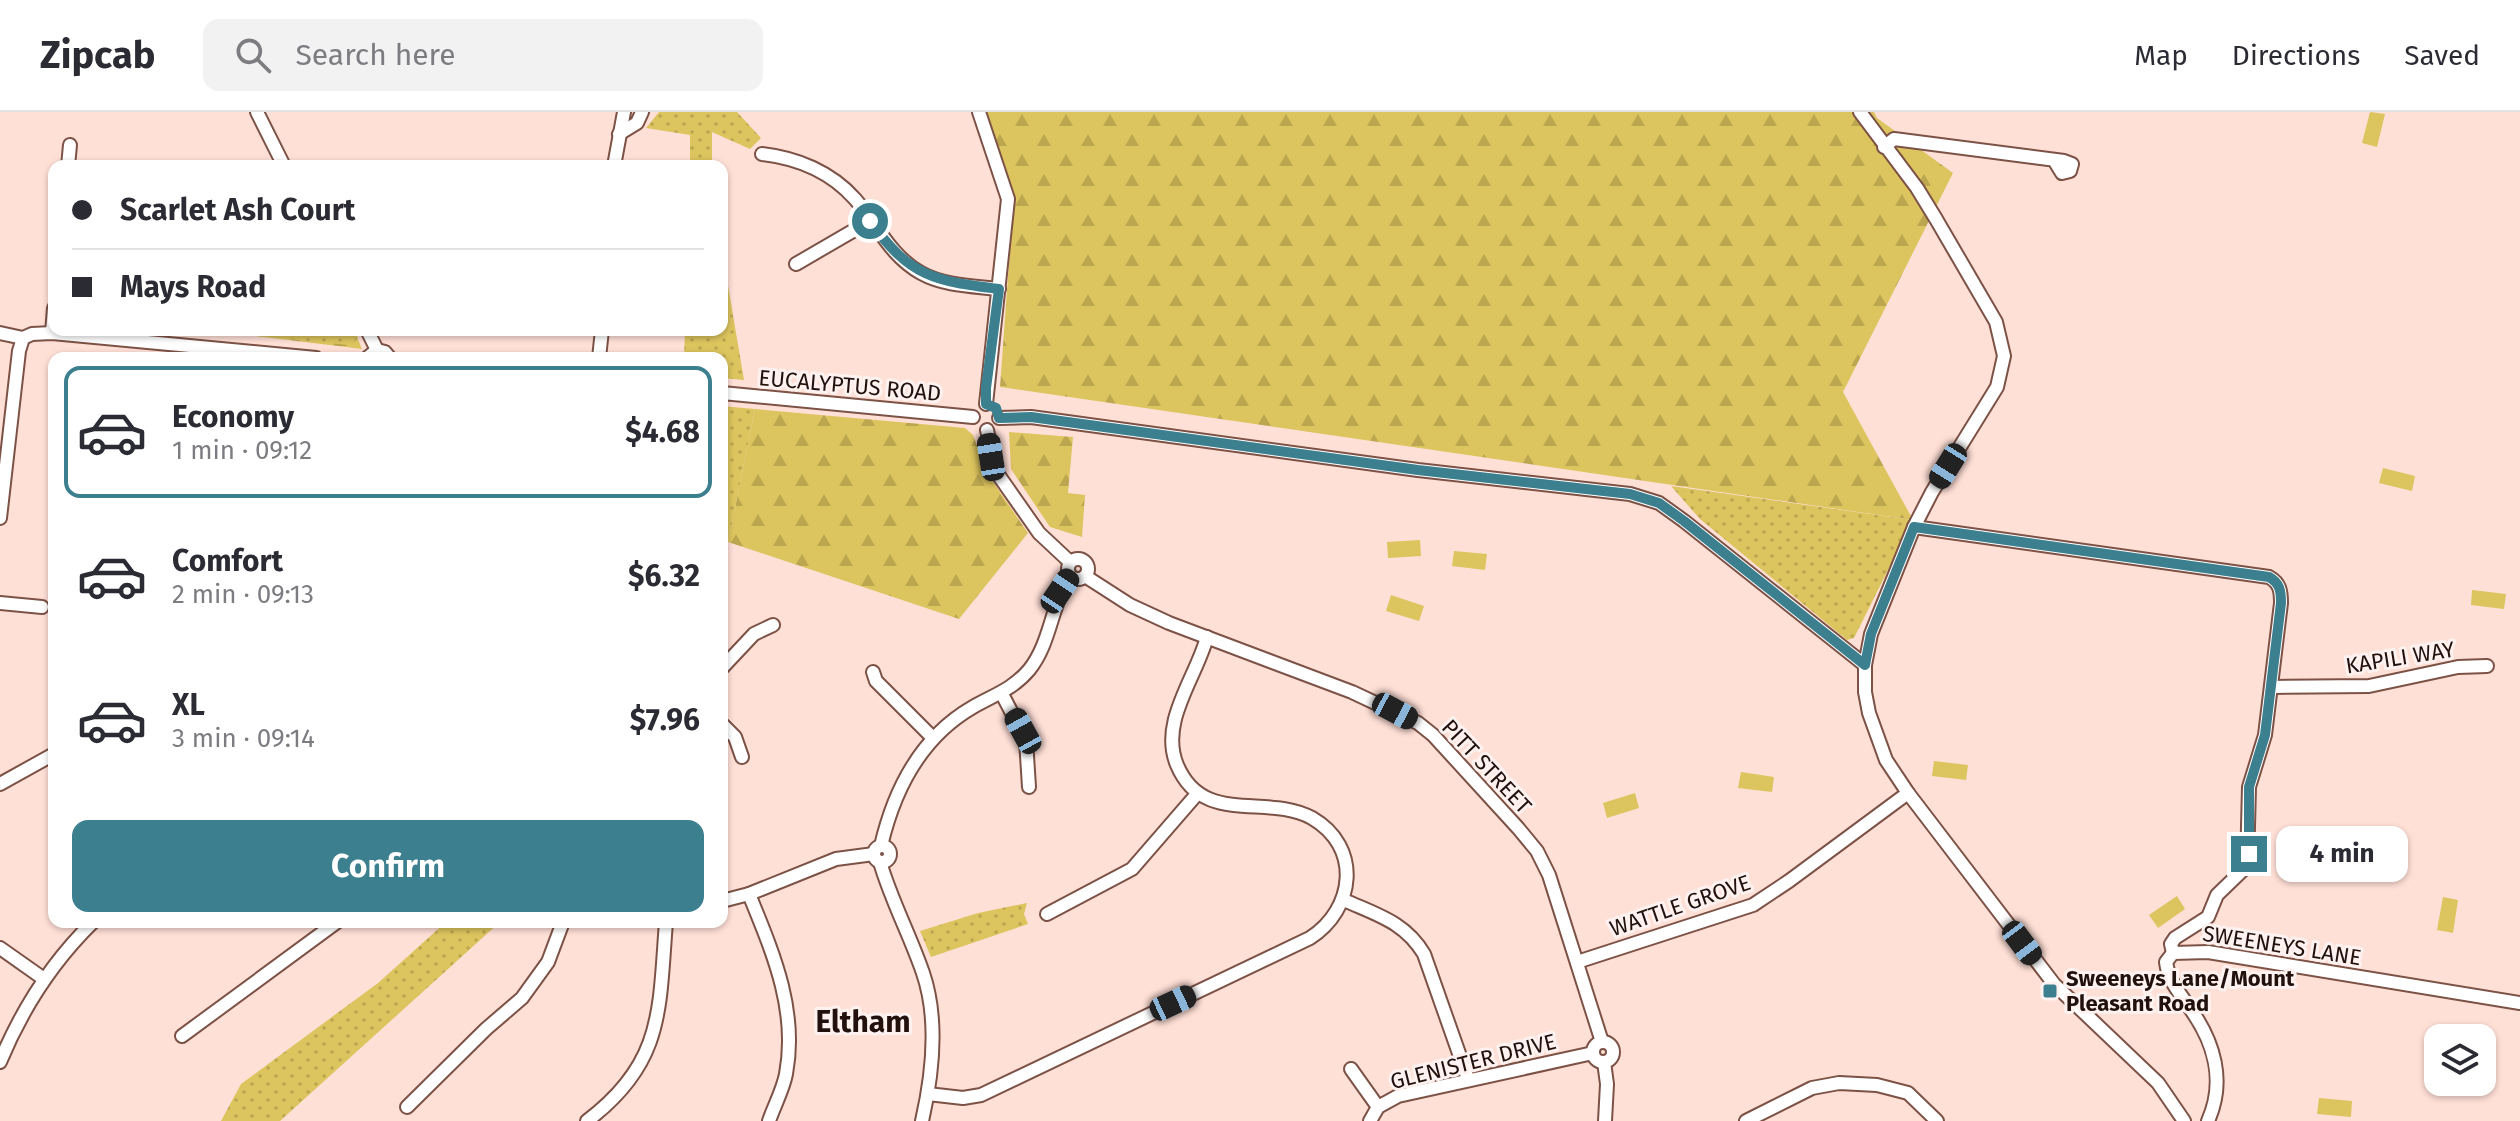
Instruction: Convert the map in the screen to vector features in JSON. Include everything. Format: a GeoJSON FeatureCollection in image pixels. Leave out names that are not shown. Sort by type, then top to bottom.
{"type":"FeatureCollection","features":[{"type":"Feature","properties":{"kind":"street"},"geometry":{"type":"LineString","coordinates":[[257,112],[281,160]]}},
{"type":"Feature","properties":{"kind":"street"},"geometry":{"type":"LineString","coordinates":[[615,160],[624,112]]}},
{"type":"Feature","properties":{"kind":"street"},"geometry":{"type":"LineString","coordinates":[[619,134],[637,123],[642,112]]}},
{"type":"Feature","properties":{"kind":"street"},"geometry":{"type":"LineString","coordinates":[[979,112],[1008,199],[986,404]]}},
{"type":"Feature","properties":{"kind":"street"},"geometry":{"type":"LineString","coordinates":[[1860,112],[1917,188],[1974,283],[1996,322],[2004,356],[1997,387],[1914,527],[1871,634],[1865,665],[1865,692],[1876,739],[1908,793],[2054,984],[2158,1083],[2184,1121]]}},
{"type":"Feature","properties":{"kind":"street"},"geometry":{"type":"LineString","coordinates":[[1884,147],[1894,139],[1923,141],[2054,160]]}},
{"type":"Feature","properties":{"kind":"street"},"geometry":{"type":"LineString","coordinates":[[69,160],[70,145]]}},
{"type":"Feature","properties":{"kind":"street"},"geometry":{"type":"LineString","coordinates":[[762,154],[789,157],[818,170],[855,199],[900,258],[922,274],[949,283],[999,289]]}},
{"type":"Feature","properties":{"kind":"street"},"geometry":{"type":"LineString","coordinates":[[796,264],[870,221]]}},
{"type":"Feature","properties":{"kind":"street"},"geometry":{"type":"LineString","coordinates":[[0,333],[23,338],[48,333]]}},
{"type":"Feature","properties":{"kind":"street"},"geometry":{"type":"LineString","coordinates":[[84,336],[253,352]]}},
{"type":"Feature","properties":{"kind":"street"},"geometry":{"type":"LineString","coordinates":[[0,518],[23,338]]}},
{"type":"Feature","properties":{"kind":"street","name":"EUCALYPTUS ROAD"},"geometry":{"type":"LineString","coordinates":[[728,394],[973,417]]}},
{"type":"Feature","properties":{"kind":"street"},"geometry":{"type":"LineString","coordinates":[[986,404],[996,408],[999,418],[995,426],[987,430],[978,427],[973,417],[977,408],[986,404]]}},
{"type":"Feature","properties":{"kind":"street"},"geometry":{"type":"LineString","coordinates":[[999,418],[1031,417],[1418,470],[1630,494],[1659,503],[1684,521],[1865,665]]}},
{"type":"Feature","properties":{"kind":"street"},"geometry":{"type":"LineString","coordinates":[[987,430],[997,473],[1039,533],[1070,562]]}},
{"type":"Feature","properties":{"kind":"street"},"geometry":{"type":"LineString","coordinates":[[1914,527],[2269,577],[2277,582],[2281,591],[2271,687],[2262,752],[2249,787],[2247,866],[2217,895],[2208,917],[2175,938],[2171,944],[2173,953]]}},
{"type":"Feature","properties":{"kind":"street"},"geometry":{"type":"LineString","coordinates":[[1077,558],[1085,561],[1088,569],[1085,576],[1078,579],[1070,576],[1067,569],[1070,562],[1077,558]]}},
{"type":"Feature","properties":{"kind":"street"},"geometry":{"type":"LineString","coordinates":[[922,1121],[933,1041],[929,1001],[924,974],[893,899],[882,854],[889,817],[905,779],[933,738],[974,706],[1002,694],[1037,659],[1060,591],[1070,576]]}},
{"type":"Feature","properties":{"kind":"street","name":"PITT STREET"},"geometry":{"type":"LineString","coordinates":[[1085,576],[1130,605],[1366,698],[1418,723],[1433,735],[1537,851],[1549,875],[1602,1042],[1595,1046],[1599,1057]]}},
{"type":"Feature","properties":{"kind":"street"},"geometry":{"type":"LineString","coordinates":[[0,603],[42,607]]}},
{"type":"Feature","properties":{"kind":"street"},"geometry":{"type":"LineString","coordinates":[[728,662],[754,634],[773,625]]}},
{"type":"Feature","properties":{"kind":"street"},"geometry":{"type":"LineString","coordinates":[[928,1094],[963,1098],[981,1095],[1310,938],[1323,930],[1344,900],[1347,880],[1345,862],[1337,843],[1312,819],[1290,811],[1222,804],[1197,794],[1177,766],[1173,723],[1207,637]]}},
{"type":"Feature","properties":{"kind":"street","name":"KAPILI WAY"},"geometry":{"type":"LineString","coordinates":[[2271,687],[2369,686],[2458,667],[2487,666]]}},
{"type":"Feature","properties":{"kind":"street"},"geometry":{"type":"LineString","coordinates":[[873,672],[876,681],[933,738]]}},
{"type":"Feature","properties":{"kind":"street"},"geometry":{"type":"LineString","coordinates":[[1002,694],[1026,740],[1029,787]]}},
{"type":"Feature","properties":{"kind":"street"},"geometry":{"type":"LineString","coordinates":[[728,730],[735,737],[742,757]]}},
{"type":"Feature","properties":{"kind":"street"},"geometry":{"type":"LineString","coordinates":[[0,784],[48,757]]}},
{"type":"Feature","properties":{"kind":"street","name":"WATTLE GROVE"},"geometry":{"type":"LineString","coordinates":[[1577,962],[1753,905],[1908,793]]}},
{"type":"Feature","properties":{"kind":"street"},"geometry":{"type":"LineString","coordinates":[[1047,914],[1132,869],[1197,794]]}},
{"type":"Feature","properties":{"kind":"street"},"geometry":{"type":"LineString","coordinates":[[728,899],[836,859],[882,854]]}},
{"type":"Feature","properties":{"kind":"street"},"geometry":{"type":"LineString","coordinates":[[749,894],[779,971],[790,1028],[786,1076],[769,1121]]}},
{"type":"Feature","properties":{"kind":"street"},"geometry":{"type":"LineString","coordinates":[[1344,900],[1396,923],[1417,942],[1468,1079]]}},
{"type":"Feature","properties":{"kind":"street"},"geometry":{"type":"LineString","coordinates":[[0,1062],[20,1018],[44,979],[88,928]]}},
{"type":"Feature","properties":{"kind":"street"},"geometry":{"type":"LineString","coordinates":[[182,1036],[329,928]]}},
{"type":"Feature","properties":{"kind":"street"},"geometry":{"type":"LineString","coordinates":[[407,1107],[522,998],[548,962],[561,928]]}},
{"type":"Feature","properties":{"kind":"street"},"geometry":{"type":"LineString","coordinates":[[587,1121],[622,1091],[646,1054],[659,1009],[666,928]]}},
{"type":"Feature","properties":{"kind":"street"},"geometry":{"type":"LineString","coordinates":[[0,948],[44,979]]}},
{"type":"Feature","properties":{"kind":"street","name":"SWEENEYS LANE"},"geometry":{"type":"LineString","coordinates":[[2208,1121],[2216,1099],[2217,1069],[2209,1042],[2196,1017],[2167,975],[2166,962],[2173,953],[2208,952],[2520,1003]]}},
{"type":"Feature","properties":{"kind":"street"},"geometry":{"type":"LineString","coordinates":[[1599,1057],[1607,1084],[1605,1121]]}},
{"type":"Feature","properties":{"kind":"street","name":"GLENISTER DRIVE"},"geometry":{"type":"LineString","coordinates":[[1370,1121],[1378,1107],[1398,1096],[1468,1079],[1599,1057]]}},
{"type":"Feature","properties":{"kind":"street"},"geometry":{"type":"LineString","coordinates":[[1351,1069],[1378,1107]]}},
{"type":"Feature","properties":{"kind":"street"},"geometry":{"type":"LineString","coordinates":[[1746,1121],[1812,1088],[1839,1083],[1877,1085],[1908,1093],[1937,1121]]}},
{"type":"Feature","properties":{"kind":"green space"},"geometry":{"type":"Polygon","coordinates":[[[659,112],[737,112],[761,138],[750,149],[712,132],[712,160],[690,160],[690,135],[646,128],[659,112]]]}},
{"type":"Feature","properties":{"kind":"green space"},"geometry":{"type":"Polygon","coordinates":[[[986,112],[1874,112],[1877,118],[1953,173],[1843,392],[1913,520],[1000,387],[1014,194],[986,112]]]}},
{"type":"Feature","properties":{"kind":"green space"},"geometry":{"type":"Polygon","coordinates":[[[2370,112],[2385,114],[2377,147],[2362,143],[2370,112]]]}},
{"type":"Feature","properties":{"kind":"green space"},"geometry":{"type":"Polygon","coordinates":[[[728,285],[744,380],[728,379],[728,352],[684,352],[685,336],[728,336],[728,285]]]}},
{"type":"Feature","properties":{"kind":"green space"},"geometry":{"type":"Polygon","coordinates":[[[255,336],[357,336],[362,349],[255,336]]]}},
{"type":"Feature","properties":{"kind":"green space"},"geometry":{"type":"Polygon","coordinates":[[[257,336],[357,336],[350,345],[257,336]]]}},
{"type":"Feature","properties":{"kind":"green space"},"geometry":{"type":"Polygon","coordinates":[[[728,407],[755,409],[728,542],[728,407]]]}},
{"type":"Feature","properties":{"kind":"green space"},"geometry":{"type":"Polygon","coordinates":[[[755,409],[965,428],[973,435],[989,476],[1028,533],[959,619],[728,542],[755,409]]]}},
{"type":"Feature","properties":{"kind":"green space"},"geometry":{"type":"Polygon","coordinates":[[[1009,432],[1073,437],[1068,493],[1085,495],[1082,537],[1050,527],[1011,469],[1009,432]]]}},
{"type":"Feature","properties":{"kind":"green space"},"geometry":{"type":"Polygon","coordinates":[[[2383,468],[2415,476],[2412,491],[2379,483],[2383,468]]]}},
{"type":"Feature","properties":{"kind":"green space"},"geometry":{"type":"Polygon","coordinates":[[[1671,486],[1913,520],[1854,638],[1847,640],[1700,519],[1671,486]]]}},
{"type":"Feature","properties":{"kind":"green space"},"geometry":{"type":"Polygon","coordinates":[[[1420,540],[1421,556],[1388,558],[1387,542],[1420,540]]]}},
{"type":"Feature","properties":{"kind":"green space"},"geometry":{"type":"Polygon","coordinates":[[[1454,551],[1487,554],[1485,570],[1452,566],[1454,551]]]}},
{"type":"Feature","properties":{"kind":"green space"},"geometry":{"type":"Polygon","coordinates":[[[2472,590],[2506,594],[2504,609],[2471,605],[2472,590]]]}},
{"type":"Feature","properties":{"kind":"green space"},"geometry":{"type":"Polygon","coordinates":[[[1391,595],[1424,606],[1419,621],[1386,611],[1391,595]]]}},
{"type":"Feature","properties":{"kind":"green space"},"geometry":{"type":"Polygon","coordinates":[[[1934,761],[1968,765],[1966,780],[1932,776],[1934,761]]]}},
{"type":"Feature","properties":{"kind":"green space"},"geometry":{"type":"Polygon","coordinates":[[[1741,772],[1774,777],[1772,792],[1738,788],[1741,772]]]}},
{"type":"Feature","properties":{"kind":"green space"},"geometry":{"type":"Polygon","coordinates":[[[1635,793],[1639,808],[1607,818],[1603,803],[1635,793]]]}},
{"type":"Feature","properties":{"kind":"green space"},"geometry":{"type":"Polygon","coordinates":[[[2177,896],[2185,909],[2158,928],[2149,915],[2177,896]]]}},
{"type":"Feature","properties":{"kind":"green space"},"geometry":{"type":"Polygon","coordinates":[[[2443,897],[2458,900],[2453,933],[2437,930],[2443,897]]]}},
{"type":"Feature","properties":{"kind":"green space"},"geometry":{"type":"Polygon","coordinates":[[[1027,903],[1024,914],[1028,924],[931,957],[920,931],[978,913],[1027,903]]]}},
{"type":"Feature","properties":{"kind":"green space"},"geometry":{"type":"Polygon","coordinates":[[[439,928],[493,928],[280,1121],[221,1121],[241,1084],[378,983],[439,928]]]}},
{"type":"Feature","properties":{"kind":"green space"},"geometry":{"type":"Polygon","coordinates":[[[2319,1098],[2352,1101],[2351,1117],[2317,1114],[2319,1098]]]}},
{"type":"Feature","properties":{"kind":"place","name":"Sweeneys Lane/Mount Pleasant Road"},"geometry":{"type":"Point","coordinates":[2050,991]}},
{"type":"Feature","properties":{"kind":"district","name":"Eltham"},"geometry":{"type":"Point","coordinates":[863,1022]}},
{"type":"Feature","properties":{"kind":"route"},"geometry":{"type":"LineString","coordinates":[[870,221],[900,258],[922,274],[949,283],[999,289],[986,388],[986,404],[996,408],[999,418],[1031,417],[1418,470],[1630,494],[1659,503],[1684,521],[1865,665],[1871,634],[1914,527],[2269,577],[2277,582],[2281,603],[2265,735],[2249,787],[2249,854]]}}]}
